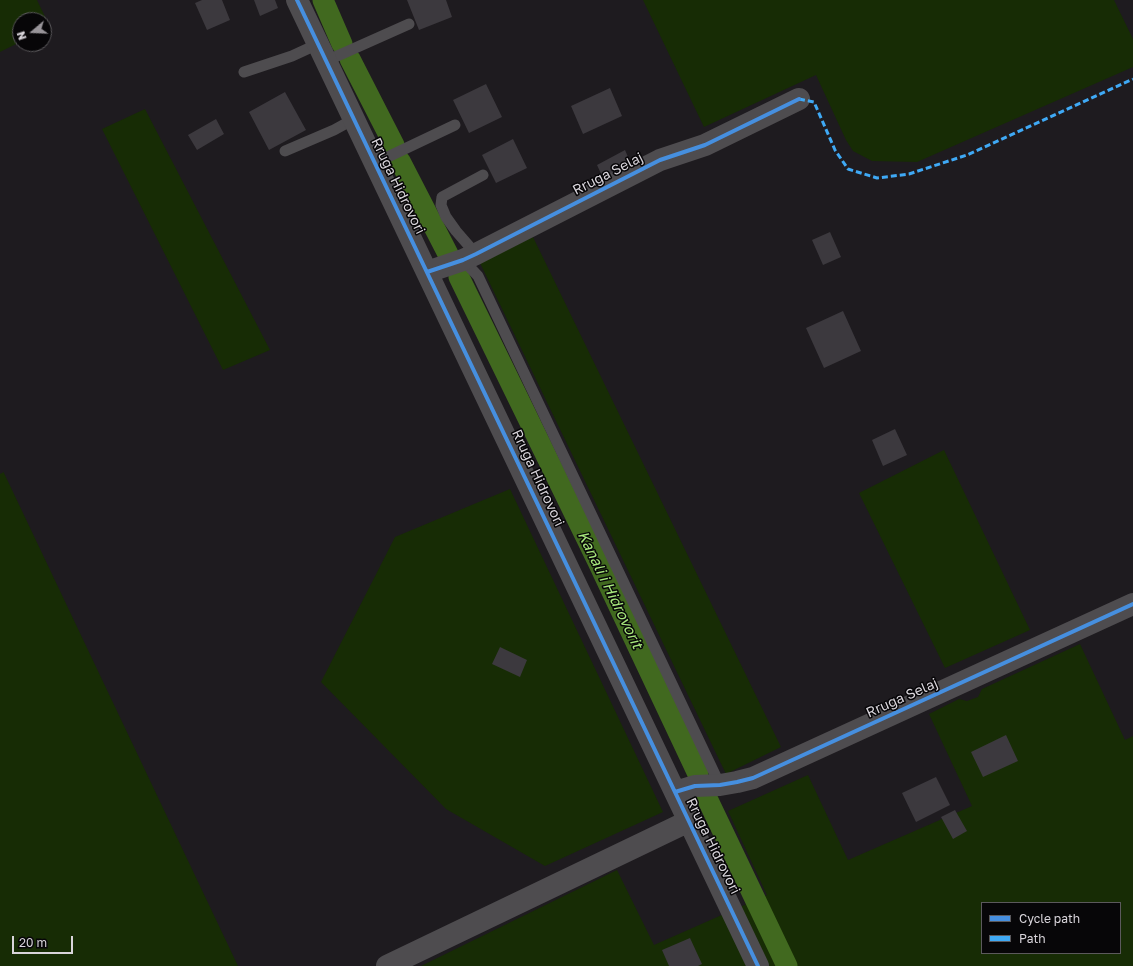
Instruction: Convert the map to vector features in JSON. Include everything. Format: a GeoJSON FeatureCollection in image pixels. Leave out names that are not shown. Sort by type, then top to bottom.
{"type":"FeatureCollection","features":[{"type":"Feature","properties":{"kind":"street","name":"Rruga Hidrovori"},"geometry":{"type":"LineString","coordinates":[[297,0],[758,966]]}},
{"type":"Feature","properties":{"kind":"street","name":"Rruga Selaj"},"geometry":{"type":"LineString","coordinates":[[427,272],[469,257],[660,160],[705,145],[799,99]]}},
{"type":"Feature","properties":{"kind":"street","name":"Rruga Selaj"},"geometry":{"type":"LineString","coordinates":[[675,792],[695,786],[720,785],[753,778],[1133,604]]}},
{"type":"Feature","properties":{"kind":"street"},"geometry":{"type":"LineString","coordinates":[[386,966],[689,822]]}},
{"type":"Feature","properties":{"kind":"lane"},"geometry":{"type":"LineString","coordinates":[[244,72],[292,56],[322,52],[409,24]]}},
{"type":"Feature","properties":{"kind":"lane"},"geometry":{"type":"LineString","coordinates":[[285,151],[334,130],[354,119]]}},
{"type":"Feature","properties":{"kind":"lane"},"geometry":{"type":"LineString","coordinates":[[375,163],[455,125]]}},
{"type":"Feature","properties":{"kind":"lane"},"geometry":{"type":"LineString","coordinates":[[483,176],[442,197],[442,205],[446,217],[456,231],[469,257],[720,785]]}},
{"type":"Feature","properties":{"kind":"green space"},"geometry":{"type":"Polygon","coordinates":[[[0,0],[37,0],[43,12],[12,12],[12,46],[0,52],[0,0]]]}},
{"type":"Feature","properties":{"kind":"green space"},"geometry":{"type":"Polygon","coordinates":[[[643,0],[1114,0],[1133,39],[1133,67],[917,162],[872,161],[853,151],[846,140],[816,75],[704,127],[643,0]]]}},
{"type":"Feature","properties":{"kind":"green space"},"geometry":{"type":"Polygon","coordinates":[[[145,109],[270,350],[223,370],[102,129],[145,109]]]}},
{"type":"Feature","properties":{"kind":"green space"},"geometry":{"type":"Polygon","coordinates":[[[533,237],[781,747],[726,774],[480,263],[533,237]]]}},
{"type":"Feature","properties":{"kind":"green space"},"geometry":{"type":"Polygon","coordinates":[[[944,450],[1030,630],[945,668],[859,493],[944,450]]]}},
{"type":"Feature","properties":{"kind":"green space"},"geometry":{"type":"Polygon","coordinates":[[[4,472],[238,966],[0,966],[0,474],[4,472]]]}},
{"type":"Feature","properties":{"kind":"green space"},"geometry":{"type":"Polygon","coordinates":[[[510,489],[663,812],[545,866],[446,809],[321,682],[395,537],[510,489]]]}},
{"type":"Feature","properties":{"kind":"green space"},"geometry":{"type":"Polygon","coordinates":[[[1080,644],[1125,740],[1133,736],[1133,966],[421,966],[617,870],[654,945],[767,895],[728,811],[808,775],[848,860],[972,806],[929,714],[959,699],[967,701],[978,697],[982,689],[1080,644]]]}},
{"type":"Feature","properties":{"kind":"building"},"geometry":{"type":"Polygon","coordinates":[[[202,0],[222,0],[230,20],[207,30],[195,3],[202,0]]]}},
{"type":"Feature","properties":{"kind":"building"},"geometry":{"type":"Polygon","coordinates":[[[254,0],[275,0],[278,8],[260,16],[254,0]]]}},
{"type":"Feature","properties":{"kind":"building"},"geometry":{"type":"Polygon","coordinates":[[[407,0],[446,0],[452,17],[419,30],[407,0]]]}},
{"type":"Feature","properties":{"kind":"building"},"geometry":{"type":"Polygon","coordinates":[[[486,84],[502,117],[469,133],[453,100],[486,84]]]}},
{"type":"Feature","properties":{"kind":"building"},"geometry":{"type":"Polygon","coordinates":[[[610,88],[622,116],[583,134],[571,106],[610,88]]]}},
{"type":"Feature","properties":{"kind":"building"},"geometry":{"type":"Polygon","coordinates":[[[285,92],[306,130],[269,150],[249,112],[285,92]]]}},
{"type":"Feature","properties":{"kind":"building"},"geometry":{"type":"Polygon","coordinates":[[[216,119],[224,134],[197,150],[188,135],[216,119]]]}},
{"type":"Feature","properties":{"kind":"building"},"geometry":{"type":"Polygon","coordinates":[[[513,139],[527,168],[496,183],[482,155],[513,139]]]}},
{"type":"Feature","properties":{"kind":"building"},"geometry":{"type":"Polygon","coordinates":[[[625,150],[631,164],[603,178],[597,165],[625,150]]]}},
{"type":"Feature","properties":{"kind":"building"},"geometry":{"type":"Polygon","coordinates":[[[830,232],[841,257],[823,265],[812,240],[830,232]]]}},
{"type":"Feature","properties":{"kind":"building"},"geometry":{"type":"Polygon","coordinates":[[[843,311],[861,351],[824,368],[806,328],[843,311]]]}},
{"type":"Feature","properties":{"kind":"building"},"geometry":{"type":"Polygon","coordinates":[[[895,429],[907,455],[883,466],[872,440],[895,429]]]}},
{"type":"Feature","properties":{"kind":"building"},"geometry":{"type":"Polygon","coordinates":[[[500,647],[527,660],[520,677],[492,664],[500,647]]]}},
{"type":"Feature","properties":{"kind":"building"},"geometry":{"type":"Polygon","coordinates":[[[1006,735],[1018,761],[983,777],[971,752],[1006,735]]]}},
{"type":"Feature","properties":{"kind":"building"},"geometry":{"type":"Polygon","coordinates":[[[936,777],[950,805],[916,822],[902,793],[936,777]]]}},
{"type":"Feature","properties":{"kind":"building"},"geometry":{"type":"Polygon","coordinates":[[[955,810],[967,831],[953,839],[941,817],[955,810]]]}},
{"type":"Feature","properties":{"kind":"building"},"geometry":{"type":"Polygon","coordinates":[[[690,938],[702,964],[698,966],[669,966],[662,950],[690,938]]]}},
{"type":"Feature","properties":{"kind":"waterway","name":"Kanali i Hidrovorit"},"geometry":{"type":"LineString","coordinates":[[323,0],[342,44]]}},
{"type":"Feature","properties":{"kind":"waterway","name":"Kanali i Hidrovorit"},"geometry":{"type":"LineString","coordinates":[[350,59],[394,145]]}},
{"type":"Feature","properties":{"kind":"waterway","name":"Kanali i Hidrovorit"},"geometry":{"type":"LineString","coordinates":[[400,161],[448,254]]}},
{"type":"Feature","properties":{"kind":"waterway","name":"Kanali i Hidrovorit"},"geometry":{"type":"LineString","coordinates":[[459,277],[598,562],[698,774]]}},
{"type":"Feature","properties":{"kind":"waterway","name":"Kanali i Hidrovorit"},"geometry":{"type":"LineString","coordinates":[[705,794],[787,966]]}},
{"type":"Feature","properties":{"kind":"marked path"},"geometry":{"type":"LineString","coordinates":[[799,99],[814,102],[835,150],[848,169],[877,178],[909,174],[967,155],[1133,79]]}},
{"type":"Feature","properties":{"kind":"cycle path"},"geometry":{"type":"LineString","coordinates":[[297,0],[758,966]]}},
{"type":"Feature","properties":{"kind":"cycle path"},"geometry":{"type":"LineString","coordinates":[[427,272],[476,254],[660,160],[705,145],[799,99]]}},
{"type":"Feature","properties":{"kind":"cycle path"},"geometry":{"type":"LineString","coordinates":[[675,792],[695,786],[720,785],[753,778],[1133,604]]}}]}
